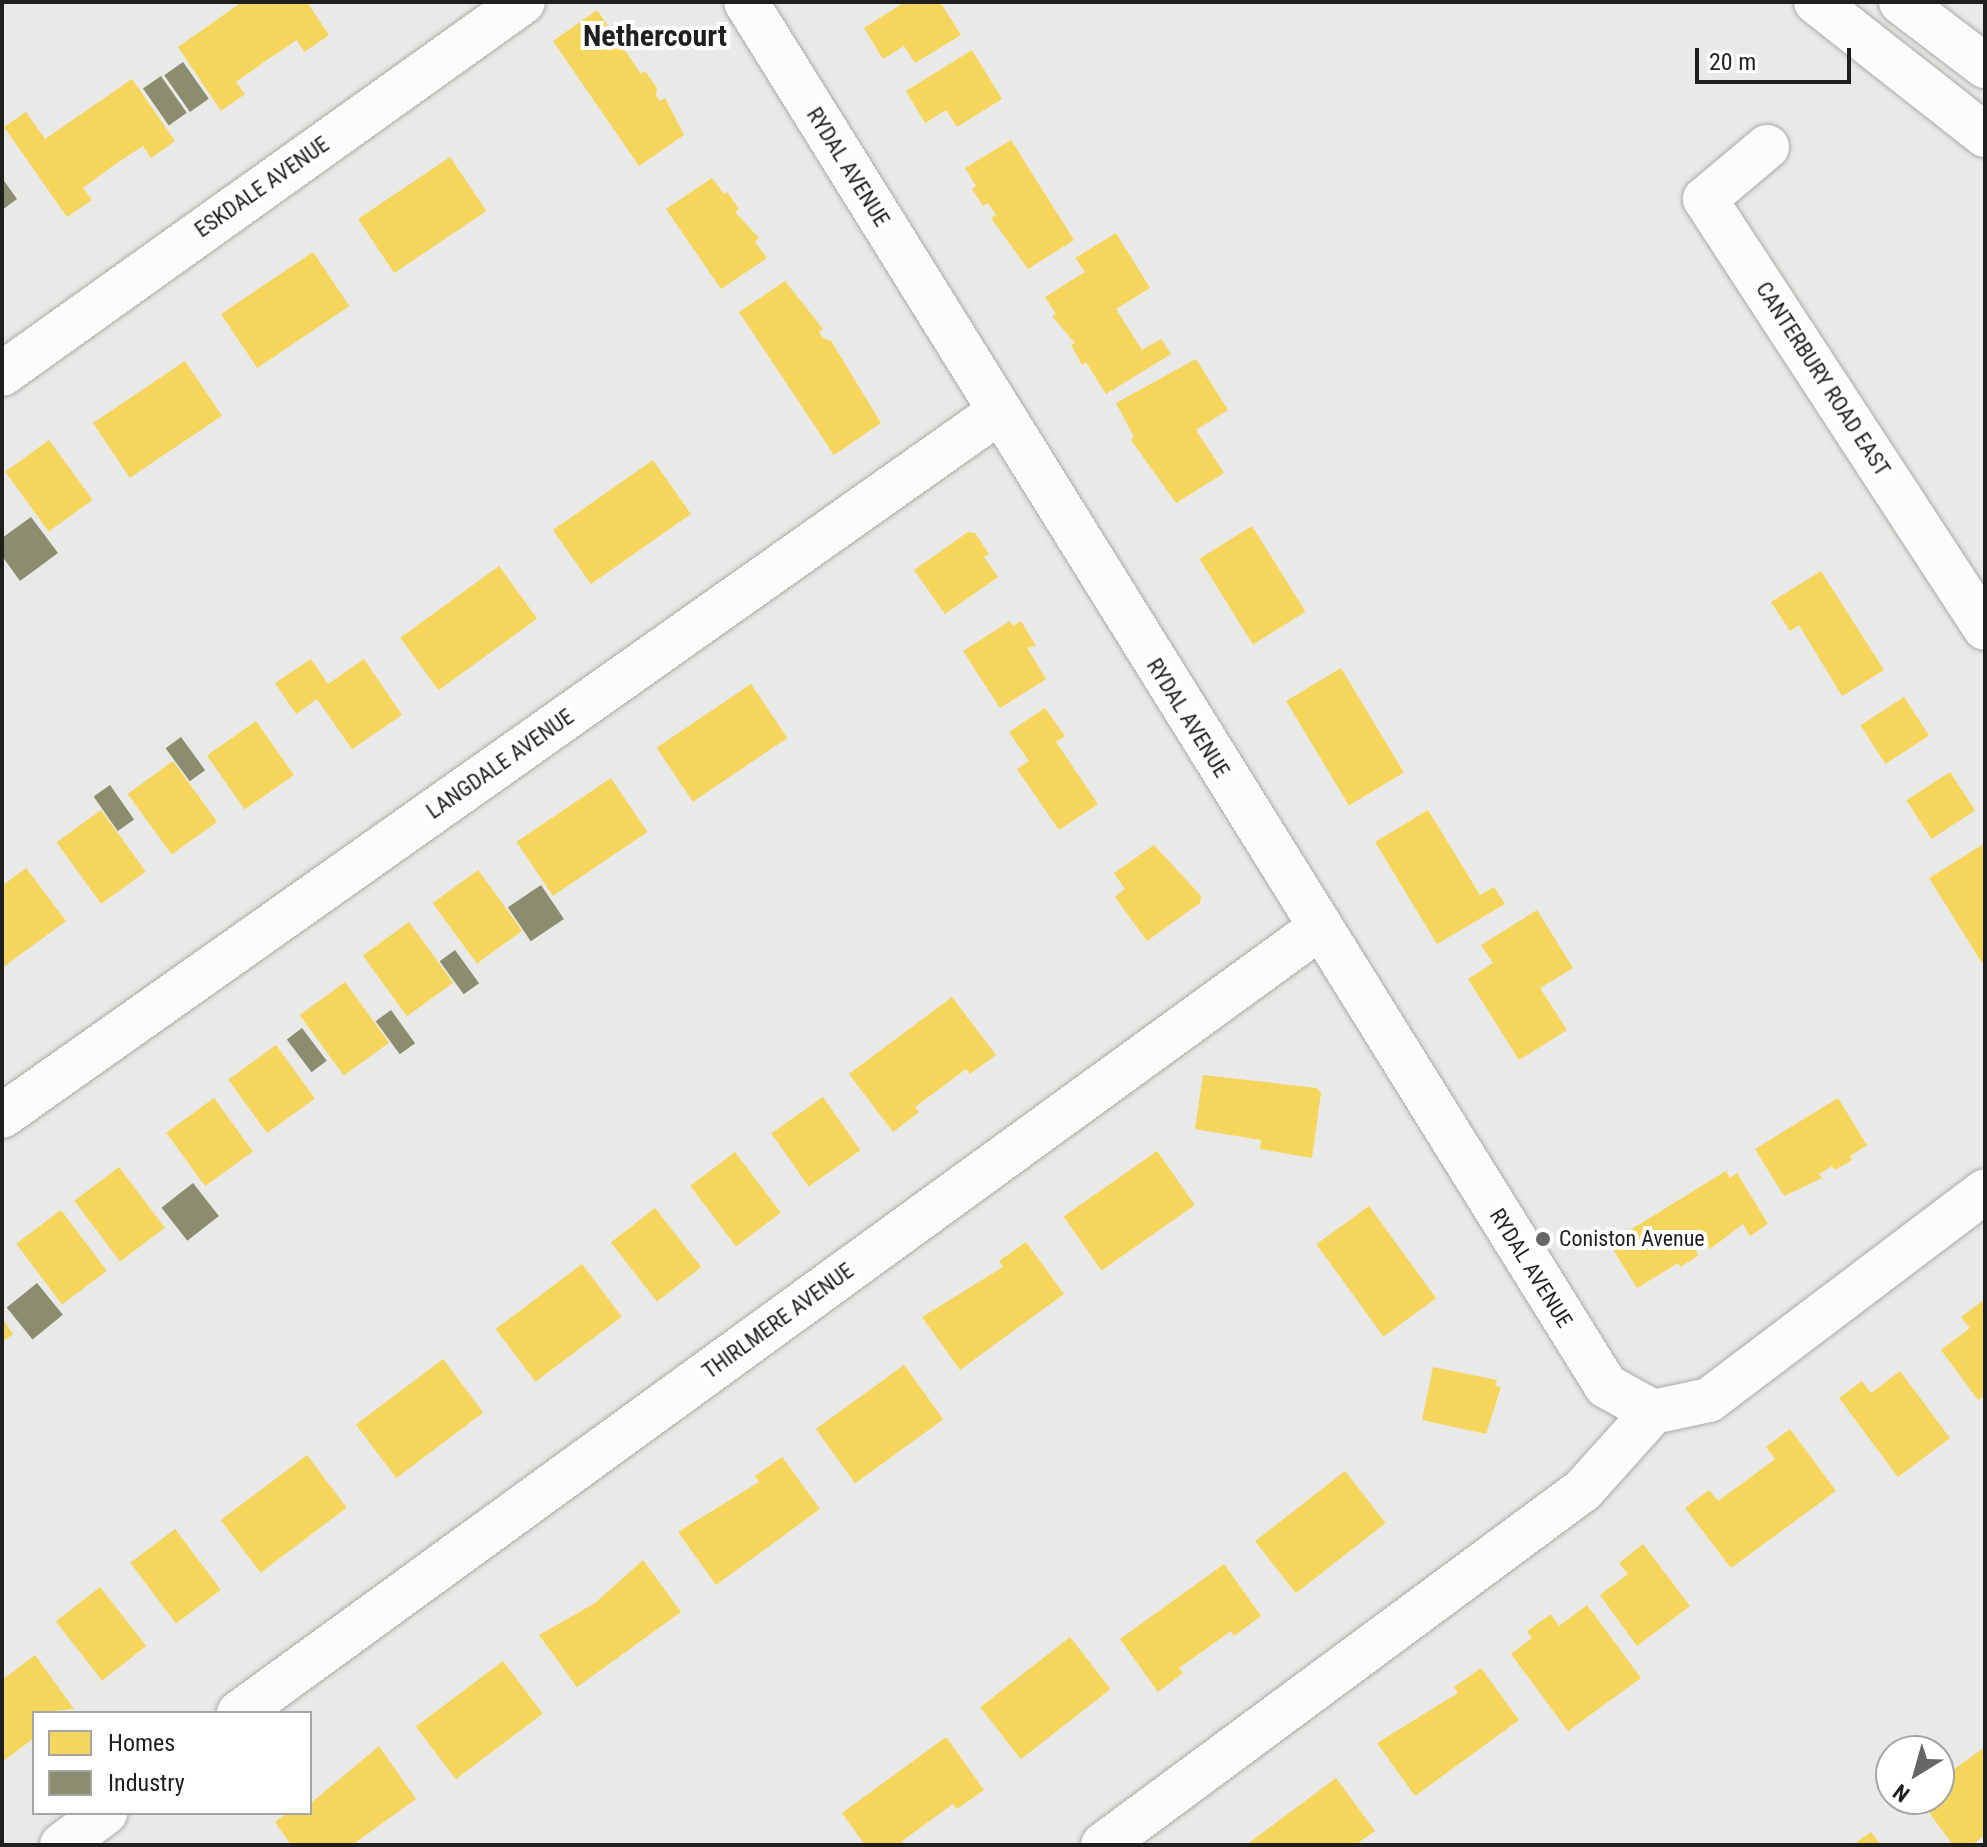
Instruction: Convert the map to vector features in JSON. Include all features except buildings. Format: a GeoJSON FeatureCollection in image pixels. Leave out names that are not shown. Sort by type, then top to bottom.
{"type":"FeatureCollection","features":[{"type":"Feature","properties":{"kind":"street","name":"ESKDALE AVENUE"},"geometry":{"type":"LineString","coordinates":[[2,374],[523,2]]}},
{"type":"Feature","properties":{"kind":"street","name":"RYDAL AVENUE"},"geometry":{"type":"LineString","coordinates":[[746,2],[1318,929],[1606,1386],[1653,1412]]}},
{"type":"Feature","properties":{"kind":"street"},"geometry":{"type":"LineString","coordinates":[[1816,2],[1985,135]]}},
{"type":"Feature","properties":{"kind":"street"},"geometry":{"type":"LineString","coordinates":[[1901,2],[1985,66]]}},
{"type":"Feature","properties":{"kind":"street","name":"CANTERBURY ROAD EAST"},"geometry":{"type":"LineString","coordinates":[[1767,147],[1705,199],[1985,628]]}},
{"type":"Feature","properties":{"kind":"street","name":"LANGDALE AVENUE"},"geometry":{"type":"LineString","coordinates":[[2,1116],[999,412]]}},
{"type":"Feature","properties":{"kind":"street","name":"THIRLMERE AVENUE"},"geometry":{"type":"LineString","coordinates":[[242,1711],[1318,929]]}},
{"type":"Feature","properties":{"kind":"street"},"geometry":{"type":"LineString","coordinates":[[1103,1845],[1583,1490],[1653,1412],[1709,1400],[1985,1191]]}},
{"type":"Feature","properties":{"kind":"street"},"geometry":{"type":"LineString","coordinates":[[62,1845],[102,1815]]}},
{"type":"Feature","properties":{"kind":"place","name":"Coniston Avenue"},"geometry":{"type":"Point","coordinates":[1543,1239]}},
{"type":"Feature","properties":{"kind":"district","name":"Nethercourt"},"geometry":{"type":"Point","coordinates":[655,36]}}]}
